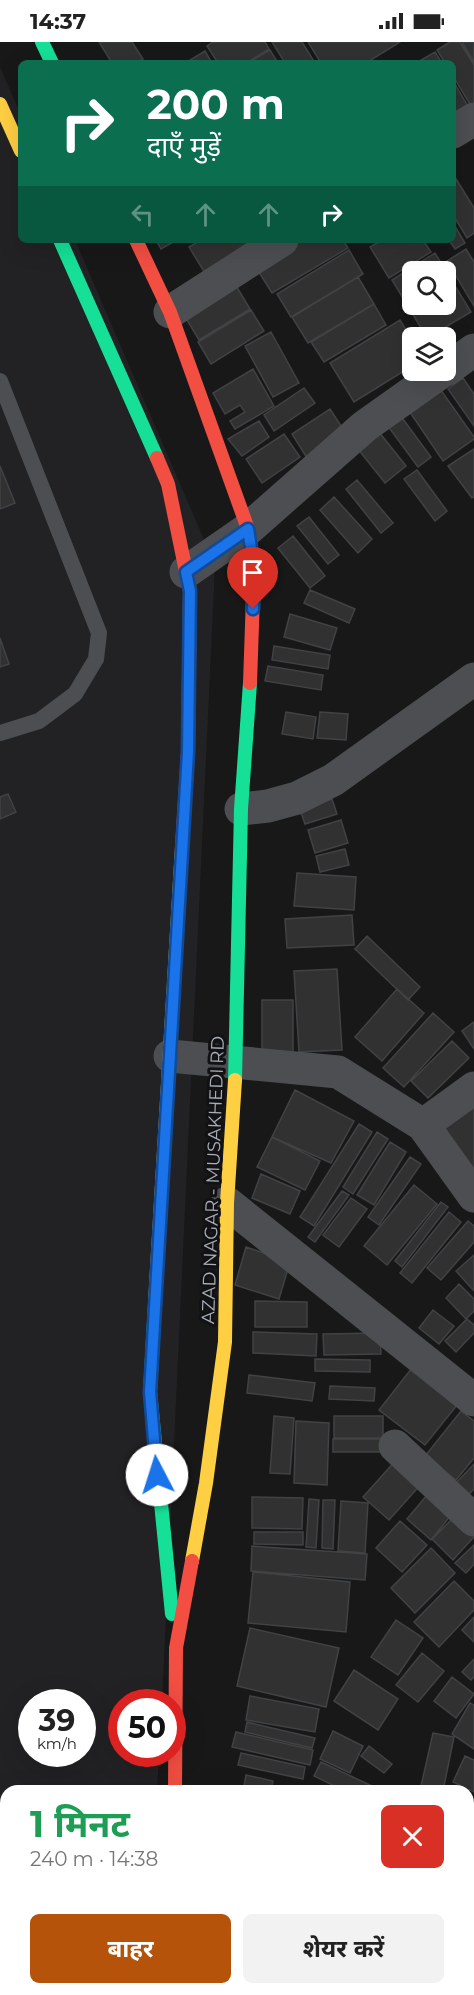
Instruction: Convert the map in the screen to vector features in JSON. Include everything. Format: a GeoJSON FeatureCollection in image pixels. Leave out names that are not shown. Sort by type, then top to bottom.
{"type":"FeatureCollection","features":[{"type":"Feature","properties":{"kind":"main road"},"geometry":{"type":"LineString","coordinates":[[42,42],[51,60]]}},
{"type":"Feature","properties":{"kind":"main road"},"geometry":{"type":"LineString","coordinates":[[0,104],[18,144]]}},
{"type":"Feature","properties":{"kind":"main road"},"geometry":{"type":"LineString","coordinates":[[61,243],[168,484],[190,591],[188,752],[150,1392],[176,1648]]}},
{"type":"Feature","properties":{"kind":"main road","name":"AZAD NAGAR - MUSAKHEDI RD"},"geometry":{"type":"LineString","coordinates":[[137,243],[170,312],[248,529],[254,567],[251,672],[241,809],[236,1061],[227,1203],[225,1342],[206,1483],[176,1648],[175,1785]]}},
{"type":"Feature","properties":{"kind":"street"},"geometry":{"type":"LineString","coordinates":[[456,130],[474,119]]}},
{"type":"Feature","properties":{"kind":"street"},"geometry":{"type":"LineString","coordinates":[[170,312],[277,243]]}},
{"type":"Feature","properties":{"kind":"street"},"geometry":{"type":"LineString","coordinates":[[456,362],[474,350]]}},
{"type":"Feature","properties":{"kind":"street"},"geometry":{"type":"LineString","coordinates":[[186,572],[248,529],[365,426],[429,381]]}},
{"type":"Feature","properties":{"kind":"street"},"geometry":{"type":"LineString","coordinates":[[241,809],[268,806],[297,798],[333,780],[474,679]]}},
{"type":"Feature","properties":{"kind":"street"},"geometry":{"type":"LineString","coordinates":[[170,1056],[338,1072],[423,1125],[474,1196]]}},
{"type":"Feature","properties":{"kind":"street"},"geometry":{"type":"LineString","coordinates":[[423,1125],[474,1088]]}},
{"type":"Feature","properties":{"kind":"street"},"geometry":{"type":"LineString","coordinates":[[227,1203],[474,1400]]}},
{"type":"Feature","properties":{"kind":"street"},"geometry":{"type":"LineString","coordinates":[[395,1446],[474,1520]]}},
{"type":"Feature","properties":{"kind":"lane"},"geometry":{"type":"LineString","coordinates":[[0,381],[99,633],[96,659],[75,694],[39,721],[0,733]]}},
{"type":"Feature","properties":{"kind":"shaded area"},"geometry":{"type":"Polygon","coordinates":[[[0,67],[18,108],[18,243],[76,243],[215,565],[163,1689],[108,1689],[108,1767],[158,1767],[157,1785],[0,1785],[0,67]]]}},
{"type":"Feature","properties":{"kind":"building"},"geometry":{"type":"Polygon","coordinates":[[[99,42],[132,42],[143,59],[141,60],[110,60],[99,42]]]}},
{"type":"Feature","properties":{"kind":"building"},"geometry":{"type":"Polygon","coordinates":[[[213,42],[265,42],[269,49],[251,60],[216,60],[207,46],[213,42]]]}},
{"type":"Feature","properties":{"kind":"building"},"geometry":{"type":"Polygon","coordinates":[[[272,42],[302,42],[313,60],[283,60],[272,42]]]}},
{"type":"Feature","properties":{"kind":"building"},"geometry":{"type":"Polygon","coordinates":[[[308,42],[400,42],[371,60],[319,60],[308,42]]]}},
{"type":"Feature","properties":{"kind":"building"},"geometry":{"type":"Polygon","coordinates":[[[450,42],[460,42],[474,65],[474,105],[471,106],[456,81],[456,60],[443,60],[437,50],[450,42]]]}},
{"type":"Feature","properties":{"kind":"building"},"geometry":{"type":"Polygon","coordinates":[[[462,42],[474,42],[474,62],[462,42]]]}},
{"type":"Feature","properties":{"kind":"building"},"geometry":{"type":"Polygon","coordinates":[[[270,50],[276,60],[253,60],[270,50]]]}},
{"type":"Feature","properties":{"kind":"building"},"geometry":{"type":"Polygon","coordinates":[[[205,51],[210,60],[190,60],[205,51]]]}},
{"type":"Feature","properties":{"kind":"building"},"geometry":{"type":"Polygon","coordinates":[[[435,52],[440,60],[421,60],[435,52]]]}},
{"type":"Feature","properties":{"kind":"building"},"geometry":{"type":"Polygon","coordinates":[[[456,86],[472,113],[456,117],[456,86]]]}},
{"type":"Feature","properties":{"kind":"building"},"geometry":{"type":"Polygon","coordinates":[[[456,179],[474,208],[474,233],[467,238],[456,220],[456,179]]]}},
{"type":"Feature","properties":{"kind":"building"},"geometry":{"type":"Polygon","coordinates":[[[456,228],[465,243],[455,249],[451,243],[456,243],[456,228]]]}},
{"type":"Feature","properties":{"kind":"building"},"geometry":{"type":"Polygon","coordinates":[[[158,243],[172,243],[161,249],[158,243]]]}},
{"type":"Feature","properties":{"kind":"building"},"geometry":{"type":"Polygon","coordinates":[[[196,243],[249,243],[208,278],[189,247],[196,243]]]}},
{"type":"Feature","properties":{"kind":"building"},"geometry":{"type":"Polygon","coordinates":[[[293,243],[345,243],[348,248],[272,293],[255,266],[293,243]]]}},
{"type":"Feature","properties":{"kind":"building"},"geometry":{"type":"Polygon","coordinates":[[[377,243],[425,243],[431,252],[416,261],[402,261],[402,270],[389,278],[370,247],[377,243]]]}},
{"type":"Feature","properties":{"kind":"building"},"geometry":{"type":"Polygon","coordinates":[[[466,249],[474,262],[474,306],[456,276],[456,261],[447,261],[466,249]]]}},
{"type":"Feature","properties":{"kind":"building"},"geometry":{"type":"Polygon","coordinates":[[[349,250],[363,274],[291,317],[277,294],[349,250]]]}},
{"type":"Feature","properties":{"kind":"building"},"geometry":{"type":"Polygon","coordinates":[[[435,253],[440,261],[422,261],[435,253]]]}},
{"type":"Feature","properties":{"kind":"building"},"geometry":{"type":"Polygon","coordinates":[[[402,274],[402,297],[392,280],[402,274]]]}},
{"type":"Feature","properties":{"kind":"building"},"geometry":{"type":"Polygon","coordinates":[[[358,277],[374,304],[308,343],[292,317],[358,277]]]}},
{"type":"Feature","properties":{"kind":"building"},"geometry":{"type":"Polygon","coordinates":[[[235,284],[250,309],[199,340],[184,315],[235,284]]]}},
{"type":"Feature","properties":{"kind":"building"},"geometry":{"type":"Polygon","coordinates":[[[456,287],[471,312],[446,327],[420,327],[413,315],[456,315],[456,287]]]}},
{"type":"Feature","properties":{"kind":"building"},"geometry":{"type":"Polygon","coordinates":[[[374,304],[386,325],[324,362],[311,342],[374,304]]]}},
{"type":"Feature","properties":{"kind":"building"},"geometry":{"type":"Polygon","coordinates":[[[251,310],[264,331],[211,364],[198,342],[251,310]]]}},
{"type":"Feature","properties":{"kind":"building"},"geometry":{"type":"Polygon","coordinates":[[[400,320],[404,327],[402,327],[402,372],[354,402],[330,363],[400,320]]]}},
{"type":"Feature","properties":{"kind":"building"},"geometry":{"type":"Polygon","coordinates":[[[271,332],[299,383],[273,397],[245,346],[271,332]]]}},
{"type":"Feature","properties":{"kind":"building"},"geometry":{"type":"Polygon","coordinates":[[[253,369],[274,406],[235,429],[230,421],[245,412],[240,405],[225,414],[213,393],[253,369]]]}},
{"type":"Feature","properties":{"kind":"building"},"geometry":{"type":"Polygon","coordinates":[[[463,378],[474,394],[474,426],[448,389],[463,378]]]}},
{"type":"Feature","properties":{"kind":"building"},"geometry":{"type":"Polygon","coordinates":[[[438,386],[474,437],[443,461],[407,408],[438,386]]]}},
{"type":"Feature","properties":{"kind":"building"},"geometry":{"type":"Polygon","coordinates":[[[304,388],[315,403],[274,431],[264,415],[304,388]]]}},
{"type":"Feature","properties":{"kind":"building"},"geometry":{"type":"Polygon","coordinates":[[[330,409],[345,432],[307,458],[292,434],[330,409]]]}},
{"type":"Feature","properties":{"kind":"building"},"geometry":{"type":"Polygon","coordinates":[[[400,415],[431,457],[418,467],[387,425],[400,415]]]}},
{"type":"Feature","properties":{"kind":"building"},"geometry":{"type":"Polygon","coordinates":[[[259,421],[269,437],[242,456],[228,439],[259,421]]]}},
{"type":"Feature","properties":{"kind":"building"},"geometry":{"type":"Polygon","coordinates":[[[375,427],[406,466],[385,483],[354,444],[375,427]]]}},
{"type":"Feature","properties":{"kind":"building"},"geometry":{"type":"Polygon","coordinates":[[[284,434],[300,457],[262,483],[246,459],[284,434]]]}},
{"type":"Feature","properties":{"kind":"building"},"geometry":{"type":"Polygon","coordinates":[[[474,449],[474,497],[472,498],[448,466],[474,449]]]}},
{"type":"Feature","properties":{"kind":"building"},"geometry":{"type":"Polygon","coordinates":[[[0,466],[15,503],[0,509],[0,466]]]}},
{"type":"Feature","properties":{"kind":"building"},"geometry":{"type":"Polygon","coordinates":[[[417,470],[447,511],[435,521],[404,479],[417,470]]]}},
{"type":"Feature","properties":{"kind":"building"},"geometry":{"type":"Polygon","coordinates":[[[357,480],[393,523],[381,533],[346,489],[357,480]]]}},
{"type":"Feature","properties":{"kind":"building"},"geometry":{"type":"Polygon","coordinates":[[[334,497],[372,539],[358,553],[320,510],[334,497]]]}},
{"type":"Feature","properties":{"kind":"building"},"geometry":{"type":"Polygon","coordinates":[[[309,517],[339,555],[328,564],[297,526],[309,517]]]}},
{"type":"Feature","properties":{"kind":"building"},"geometry":{"type":"Polygon","coordinates":[[[293,536],[325,576],[310,588],[278,548],[293,536]]]}},
{"type":"Feature","properties":{"kind":"building"},"geometry":{"type":"Polygon","coordinates":[[[310,590],[355,609],[349,623],[304,603],[310,590]]]}},
{"type":"Feature","properties":{"kind":"building"},"geometry":{"type":"Polygon","coordinates":[[[290,614],[337,628],[330,650],[284,637],[290,614]]]}},
{"type":"Feature","properties":{"kind":"building"},"geometry":{"type":"Polygon","coordinates":[[[0,638],[9,664],[0,667],[0,638]]]}},
{"type":"Feature","properties":{"kind":"building"},"geometry":{"type":"Polygon","coordinates":[[[274,646],[330,655],[328,669],[272,660],[274,646]]]}},
{"type":"Feature","properties":{"kind":"building"},"geometry":{"type":"Polygon","coordinates":[[[268,666],[323,675],[321,690],[265,681],[268,666]]]}},
{"type":"Feature","properties":{"kind":"building"},"geometry":{"type":"Polygon","coordinates":[[[286,712],[316,717],[313,739],[282,734],[286,712]]]}},
{"type":"Feature","properties":{"kind":"building"},"geometry":{"type":"Polygon","coordinates":[[[320,712],[348,714],[346,740],[317,738],[320,712]]]}},
{"type":"Feature","properties":{"kind":"building"},"geometry":{"type":"Polygon","coordinates":[[[8,794],[16,812],[0,819],[0,797],[8,794]]]}},
{"type":"Feature","properties":{"kind":"building"},"geometry":{"type":"Polygon","coordinates":[[[332,799],[337,814],[305,824],[300,810],[332,799]]]}},
{"type":"Feature","properties":{"kind":"building"},"geometry":{"type":"Polygon","coordinates":[[[341,820],[348,843],[315,853],[308,830],[341,820]]]}},
{"type":"Feature","properties":{"kind":"building"},"geometry":{"type":"Polygon","coordinates":[[[345,849],[349,865],[320,872],[316,856],[345,849]]]}},
{"type":"Feature","properties":{"kind":"building"},"geometry":{"type":"Polygon","coordinates":[[[297,873],[356,877],[354,910],[294,906],[297,873]]]}},
{"type":"Feature","properties":{"kind":"building"},"geometry":{"type":"Polygon","coordinates":[[[352,915],[354,945],[287,948],[285,919],[352,915]]]}},
{"type":"Feature","properties":{"kind":"building"},"geometry":{"type":"Polygon","coordinates":[[[367,936],[420,987],[408,1000],[355,949],[367,936]]]}},
{"type":"Feature","properties":{"kind":"building"},"geometry":{"type":"Polygon","coordinates":[[[337,969],[342,1050],[299,1052],[294,971],[337,969]]]}},
{"type":"Feature","properties":{"kind":"building"},"geometry":{"type":"Polygon","coordinates":[[[397,989],[424,1013],[382,1061],[355,1037],[397,989]]]}},
{"type":"Feature","properties":{"kind":"building"},"geometry":{"type":"Polygon","coordinates":[[[262,1000],[293,1000],[293,1052],[262,1052],[262,1000]]]}},
{"type":"Feature","properties":{"kind":"building"},"geometry":{"type":"Polygon","coordinates":[[[433,1013],[454,1032],[404,1087],[383,1068],[433,1013]]]}},
{"type":"Feature","properties":{"kind":"building"},"geometry":{"type":"Polygon","coordinates":[[[474,1022],[474,1049],[462,1031],[474,1022]]]}},
{"type":"Feature","properties":{"kind":"building"},"geometry":{"type":"Polygon","coordinates":[[[452,1041],[469,1058],[428,1098],[411,1081],[452,1041]]]}},
{"type":"Feature","properties":{"kind":"building"},"geometry":{"type":"Polygon","coordinates":[[[295,1090],[354,1121],[331,1163],[272,1137],[295,1090]]]}},
{"type":"Feature","properties":{"kind":"building"},"geometry":{"type":"Polygon","coordinates":[[[474,1101],[474,1172],[440,1126],[474,1101]]]}},
{"type":"Feature","properties":{"kind":"building"},"geometry":{"type":"Polygon","coordinates":[[[359,1124],[372,1132],[314,1226],[300,1217],[359,1124]]]}},
{"type":"Feature","properties":{"kind":"building"},"geometry":{"type":"Polygon","coordinates":[[[377,1132],[388,1139],[353,1194],[343,1187],[377,1132]]]}},
{"type":"Feature","properties":{"kind":"building"},"geometry":{"type":"Polygon","coordinates":[[[272,1137],[320,1161],[305,1190],[257,1167],[272,1137]]]}},
{"type":"Feature","properties":{"kind":"building"},"geometry":{"type":"Polygon","coordinates":[[[390,1142],[406,1152],[374,1205],[357,1195],[390,1142]]]}},
{"type":"Feature","properties":{"kind":"building"},"geometry":{"type":"Polygon","coordinates":[[[410,1157],[421,1164],[379,1225],[368,1217],[410,1157]]]}},
{"type":"Feature","properties":{"kind":"building"},"geometry":{"type":"Polygon","coordinates":[[[261,1174],[300,1191],[290,1214],[252,1198],[261,1174]]]}},
{"type":"Feature","properties":{"kind":"building"},"geometry":{"type":"Polygon","coordinates":[[[414,1185],[437,1204],[387,1265],[364,1246],[414,1185]]]}},
{"type":"Feature","properties":{"kind":"building"},"geometry":{"type":"Polygon","coordinates":[[[342,1191],[349,1195],[315,1242],[308,1237],[342,1191]]]}},
{"type":"Feature","properties":{"kind":"building"},"geometry":{"type":"Polygon","coordinates":[[[351,1198],[367,1209],[339,1247],[323,1235],[351,1198]]]}},
{"type":"Feature","properties":{"kind":"building"},"geometry":{"type":"Polygon","coordinates":[[[441,1202],[448,1207],[402,1267],[395,1261],[441,1202]]]}},
{"type":"Feature","properties":{"kind":"building"},"geometry":{"type":"Polygon","coordinates":[[[449,1212],[461,1222],[412,1283],[400,1273],[449,1212]]]}},
{"type":"Feature","properties":{"kind":"building"},"geometry":{"type":"Polygon","coordinates":[[[468,1221],[474,1226],[474,1242],[441,1280],[427,1268],[468,1221]]]}},
{"type":"Feature","properties":{"kind":"building"},"geometry":{"type":"Polygon","coordinates":[[[246,1247],[290,1262],[279,1299],[235,1285],[246,1247]]]}},
{"type":"Feature","properties":{"kind":"building"},"geometry":{"type":"Polygon","coordinates":[[[474,1255],[474,1291],[456,1271],[474,1255]]]}},
{"type":"Feature","properties":{"kind":"building"},"geometry":{"type":"Polygon","coordinates":[[[459,1284],[474,1299],[474,1311],[466,1319],[446,1298],[459,1284]]]}},
{"type":"Feature","properties":{"kind":"building"},"geometry":{"type":"Polygon","coordinates":[[[255,1301],[307,1302],[307,1327],[255,1327],[255,1301]]]}},
{"type":"Feature","properties":{"kind":"building"},"geometry":{"type":"Polygon","coordinates":[[[433,1310],[454,1326],[439,1344],[419,1328],[433,1310]]]}},
{"type":"Feature","properties":{"kind":"building"},"geometry":{"type":"Polygon","coordinates":[[[467,1319],[474,1325],[474,1333],[456,1352],[445,1341],[467,1319]]]}},
{"type":"Feature","properties":{"kind":"building"},"geometry":{"type":"Polygon","coordinates":[[[253,1332],[317,1334],[316,1356],[253,1353],[253,1332]]]}},
{"type":"Feature","properties":{"kind":"building"},"geometry":{"type":"Polygon","coordinates":[[[380,1333],[381,1354],[324,1355],[323,1334],[380,1333]]]}},
{"type":"Feature","properties":{"kind":"building"},"geometry":{"type":"Polygon","coordinates":[[[315,1359],[370,1360],[370,1372],[315,1371],[315,1359]]]}},
{"type":"Feature","properties":{"kind":"building"},"geometry":{"type":"Polygon","coordinates":[[[415,1364],[461,1400],[425,1445],[379,1410],[415,1364]]]}},
{"type":"Feature","properties":{"kind":"building"},"geometry":{"type":"Polygon","coordinates":[[[249,1375],[315,1383],[312,1401],[247,1393],[249,1375]]]}},
{"type":"Feature","properties":{"kind":"building"},"geometry":{"type":"Polygon","coordinates":[[[330,1386],[375,1388],[374,1401],[329,1399],[330,1386]]]}},
{"type":"Feature","properties":{"kind":"building"},"geometry":{"type":"Polygon","coordinates":[[[461,1411],[474,1421],[474,1458],[456,1480],[425,1456],[461,1411]]]}},
{"type":"Feature","properties":{"kind":"building"},"geometry":{"type":"Polygon","coordinates":[[[274,1416],[294,1418],[290,1474],[270,1473],[274,1416]]]}},
{"type":"Feature","properties":{"kind":"building"},"geometry":{"type":"Polygon","coordinates":[[[334,1416],[383,1416],[383,1438],[334,1438],[334,1416]]]}},
{"type":"Feature","properties":{"kind":"building"},"geometry":{"type":"Polygon","coordinates":[[[296,1421],[329,1423],[327,1485],[294,1483],[296,1421]]]}},
{"type":"Feature","properties":{"kind":"building"},"geometry":{"type":"Polygon","coordinates":[[[333,1439],[383,1439],[383,1452],[333,1452],[333,1439]]]}},
{"type":"Feature","properties":{"kind":"building"},"geometry":{"type":"Polygon","coordinates":[[[397,1459],[423,1482],[389,1520],[363,1497],[397,1459]]]}},
{"type":"Feature","properties":{"kind":"building"},"geometry":{"type":"Polygon","coordinates":[[[474,1464],[474,1489],[465,1498],[453,1486],[474,1464]]]}},
{"type":"Feature","properties":{"kind":"building"},"geometry":{"type":"Polygon","coordinates":[[[432,1489],[455,1510],[431,1540],[407,1519],[432,1489]]]}},
{"type":"Feature","properties":{"kind":"building"},"geometry":{"type":"Polygon","coordinates":[[[252,1497],[303,1498],[302,1529],[252,1528],[252,1497]]]}},
{"type":"Feature","properties":{"kind":"building"},"geometry":{"type":"Polygon","coordinates":[[[309,1499],[319,1500],[316,1548],[306,1547],[309,1499]]]}},
{"type":"Feature","properties":{"kind":"building"},"geometry":{"type":"Polygon","coordinates":[[[323,1500],[335,1500],[333,1549],[322,1548],[323,1500]]]}},
{"type":"Feature","properties":{"kind":"building"},"geometry":{"type":"Polygon","coordinates":[[[341,1501],[368,1503],[365,1553],[338,1551],[341,1501]]]}},
{"type":"Feature","properties":{"kind":"building"},"geometry":{"type":"Polygon","coordinates":[[[458,1513],[474,1529],[474,1537],[453,1560],[432,1539],[458,1513]]]}},
{"type":"Feature","properties":{"kind":"building"},"geometry":{"type":"Polygon","coordinates":[[[400,1521],[427,1545],[402,1572],[376,1548],[400,1521]]]}},
{"type":"Feature","properties":{"kind":"building"},"geometry":{"type":"Polygon","coordinates":[[[254,1532],[303,1532],[303,1545],[254,1544],[254,1532]]]}},
{"type":"Feature","properties":{"kind":"building"},"geometry":{"type":"Polygon","coordinates":[[[474,1545],[474,1564],[466,1573],[455,1563],[474,1545]]]}},
{"type":"Feature","properties":{"kind":"building"},"geometry":{"type":"Polygon","coordinates":[[[252,1546],[367,1554],[365,1580],[251,1571],[252,1546]]]}},
{"type":"Feature","properties":{"kind":"building"},"geometry":{"type":"Polygon","coordinates":[[[431,1548],[455,1573],[415,1613],[391,1588],[431,1548]]]}},
{"type":"Feature","properties":{"kind":"building"},"geometry":{"type":"Polygon","coordinates":[[[253,1572],[350,1582],[346,1632],[248,1623],[253,1572]]]}},
{"type":"Feature","properties":{"kind":"building"},"geometry":{"type":"Polygon","coordinates":[[[454,1581],[474,1601],[474,1610],[439,1647],[414,1622],[454,1581]]]}},
{"type":"Feature","properties":{"kind":"building"},"geometry":{"type":"Polygon","coordinates":[[[474,1617],[474,1642],[462,1630],[474,1617]]]}},
{"type":"Feature","properties":{"kind":"building"},"geometry":{"type":"Polygon","coordinates":[[[396,1620],[423,1638],[398,1675],[371,1657],[396,1620]]]}},
{"type":"Feature","properties":{"kind":"building"},"geometry":{"type":"Polygon","coordinates":[[[250,1628],[339,1648],[326,1707],[237,1686],[250,1628]]]}},
{"type":"Feature","properties":{"kind":"building"},"geometry":{"type":"Polygon","coordinates":[[[422,1653],[444,1671],[418,1702],[396,1685],[422,1653]]]}},
{"type":"Feature","properties":{"kind":"building"},"geometry":{"type":"Polygon","coordinates":[[[474,1659],[474,1677],[471,1680],[462,1672],[474,1659]]]}},
{"type":"Feature","properties":{"kind":"building"},"geometry":{"type":"Polygon","coordinates":[[[354,1670],[398,1699],[378,1730],[334,1701],[354,1670]]]}},
{"type":"Feature","properties":{"kind":"building"},"geometry":{"type":"Polygon","coordinates":[[[452,1677],[474,1694],[456,1718],[434,1701],[452,1677]]]}},
{"type":"Feature","properties":{"kind":"building"},"geometry":{"type":"Polygon","coordinates":[[[250,1696],[319,1709],[315,1732],[246,1720],[250,1696]]]}},
{"type":"Feature","properties":{"kind":"building"},"geometry":{"type":"Polygon","coordinates":[[[470,1703],[474,1705],[474,1749],[452,1734],[470,1703]]]}},
{"type":"Feature","properties":{"kind":"building"},"geometry":{"type":"Polygon","coordinates":[[[247,1722],[315,1738],[312,1748],[245,1732],[247,1722]]]}},
{"type":"Feature","properties":{"kind":"building"},"geometry":{"type":"Polygon","coordinates":[[[333,1731],[363,1746],[350,1773],[320,1759],[333,1731]]]}},
{"type":"Feature","properties":{"kind":"building"},"geometry":{"type":"Polygon","coordinates":[[[236,1732],[313,1750],[310,1765],[232,1747],[236,1732]]]}},
{"type":"Feature","properties":{"kind":"building"},"geometry":{"type":"Polygon","coordinates":[[[433,1733],[454,1737],[444,1785],[421,1785],[433,1733]]]}},
{"type":"Feature","properties":{"kind":"building"},"geometry":{"type":"Polygon","coordinates":[[[369,1746],[392,1764],[384,1773],[361,1756],[369,1746]]]}},
{"type":"Feature","properties":{"kind":"building"},"geometry":{"type":"Polygon","coordinates":[[[241,1753],[305,1767],[303,1779],[238,1765],[241,1753]]]}},
{"type":"Feature","properties":{"kind":"building"},"geometry":{"type":"Polygon","coordinates":[[[465,1756],[474,1760],[474,1785],[459,1785],[453,1782],[465,1756]]]}},
{"type":"Feature","properties":{"kind":"building"},"geometry":{"type":"Polygon","coordinates":[[[321,1762],[370,1785],[333,1785],[314,1776],[321,1762]]]}},
{"type":"Feature","properties":{"kind":"building"},"geometry":{"type":"Polygon","coordinates":[[[246,1775],[273,1781],[272,1785],[244,1785],[246,1775]]]}},
{"type":"Feature","properties":{"kind":"traffic: fast"},"geometry":{"type":"LineString","coordinates":[[42,42],[51,60]]}},
{"type":"Feature","properties":{"kind":"traffic: fast"},"geometry":{"type":"LineString","coordinates":[[61,243],[157,458]]}},
{"type":"Feature","properties":{"kind":"traffic: fast"},"geometry":{"type":"LineString","coordinates":[[235,1080],[241,809],[250,683]]}},
{"type":"Feature","properties":{"kind":"traffic: fast"},"geometry":{"type":"LineString","coordinates":[[155,1303],[150,1392],[172,1614]]}},
{"type":"Feature","properties":{"kind":"traffic: slow"},"geometry":{"type":"LineString","coordinates":[[0,104],[18,144]]}},
{"type":"Feature","properties":{"kind":"traffic: slow"},"geometry":{"type":"LineString","coordinates":[[155,1303],[182,847]]}},
{"type":"Feature","properties":{"kind":"traffic: slow"},"geometry":{"type":"LineString","coordinates":[[192,1561],[206,1483],[225,1342],[227,1203],[235,1080]]}},
{"type":"Feature","properties":{"kind":"traffic: jam"},"geometry":{"type":"LineString","coordinates":[[137,243],[170,312],[248,529],[254,567],[250,683]]}},
{"type":"Feature","properties":{"kind":"traffic: jam"},"geometry":{"type":"LineString","coordinates":[[157,458],[168,484],[190,591],[188,752],[182,847]]}},
{"type":"Feature","properties":{"kind":"traffic: jam"},"geometry":{"type":"LineString","coordinates":[[175,1785],[176,1648],[192,1561]]}},
{"type":"Feature","properties":{"kind":"route"},"geometry":{"type":"LineString","coordinates":[[157,1475],[150,1392],[188,752],[190,591],[186,572],[248,529],[254,567],[253,609]]}}]}
